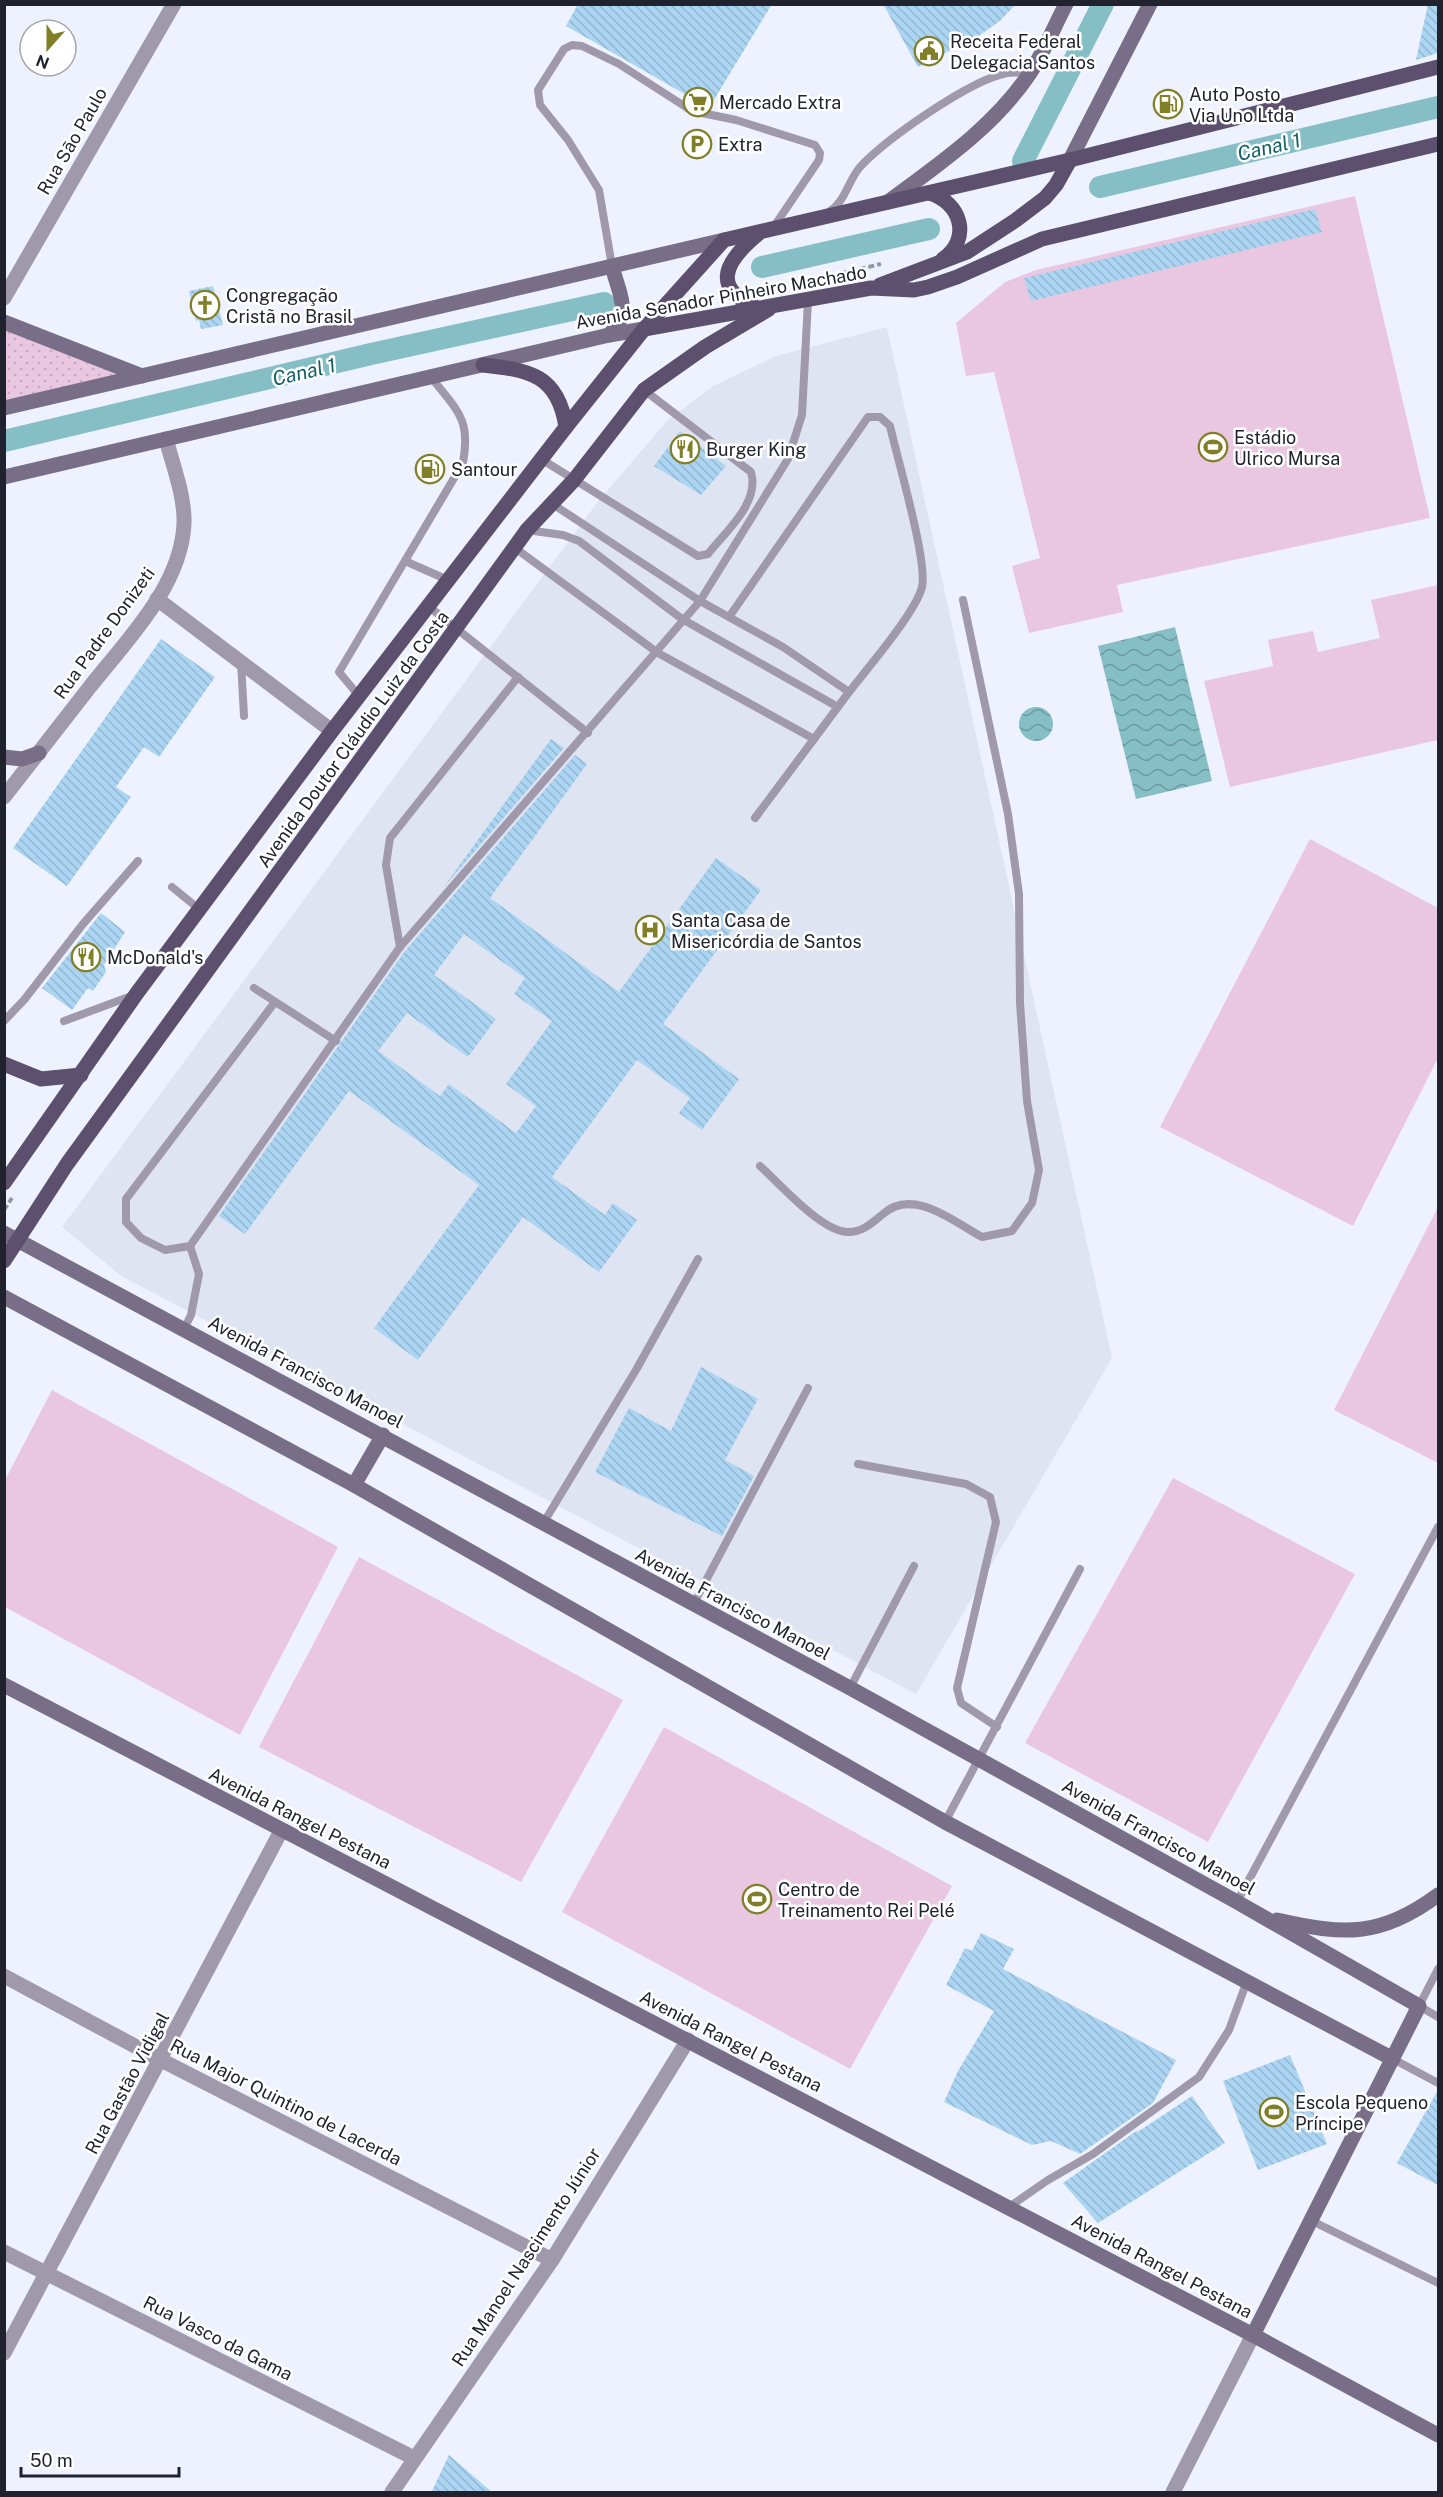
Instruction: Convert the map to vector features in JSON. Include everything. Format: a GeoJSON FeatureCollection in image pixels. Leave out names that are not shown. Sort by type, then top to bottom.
{"type":"FeatureCollection","features":[{"type":"Feature","properties":{"kind":"main road"},"geometry":{"type":"LineString","coordinates":[[724,240],[1070,160],[1438,67]]}},
{"type":"Feature","properties":{"kind":"main road","name":"Avenida Senador Pinheiro Machado"},"geometry":{"type":"LineString","coordinates":[[644,329],[766,309],[872,288],[914,290],[928,287],[957,277],[1042,239],[1438,144]]}},
{"type":"Feature","properties":{"kind":"main road"},"geometry":{"type":"LineString","coordinates":[[872,288],[933,267],[967,252],[1045,198],[1056,185],[1070,160]]}},
{"type":"Feature","properties":{"kind":"main road"},"geometry":{"type":"LineString","coordinates":[[929,193],[943,197],[953,208],[958,218],[960,235],[955,249],[933,267]]}},
{"type":"Feature","properties":{"kind":"main road"},"geometry":{"type":"LineString","coordinates":[[766,231],[738,251],[732,259],[728,281],[732,292],[739,298],[766,309]]}},
{"type":"Feature","properties":{"kind":"main road","name":"Avenida Doutor Cláudio Luiz da Costa"},"geometry":{"type":"LineString","coordinates":[[4,1182],[137,993],[332,731],[644,329],[724,240]]}},
{"type":"Feature","properties":{"kind":"main road","name":"Avenida Doutor Cláudio Luiz da Costa"},"geometry":{"type":"LineString","coordinates":[[4,1261],[11,1236],[67,1164],[527,531],[574,480],[644,390],[705,347],[766,309]]}},
{"type":"Feature","properties":{"kind":"main road"},"geometry":{"type":"LineString","coordinates":[[483,365],[510,368],[546,380],[556,393],[563,410],[566,427]]}},
{"type":"Feature","properties":{"kind":"main road"},"geometry":{"type":"LineString","coordinates":[[4,1064],[41,1079],[81,1075]]}},
{"type":"Feature","properties":{"kind":"street","name":"Rua São Paulo"},"geometry":{"type":"LineString","coordinates":[[4,298],[174,4]]}},
{"type":"Feature","properties":{"kind":"street"},"geometry":{"type":"LineString","coordinates":[[887,203],[982,130],[1031,73],[1066,4]]}},
{"type":"Feature","properties":{"kind":"street"},"geometry":{"type":"LineString","coordinates":[[1070,160],[1150,4]]}},
{"type":"Feature","properties":{"kind":"street"},"geometry":{"type":"LineString","coordinates":[[4,408],[724,240]]}},
{"type":"Feature","properties":{"kind":"street"},"geometry":{"type":"LineString","coordinates":[[609,335],[619,325],[623,313],[612,266]]}},
{"type":"Feature","properties":{"kind":"street"},"geometry":{"type":"LineString","coordinates":[[4,322],[142,376]]}},
{"type":"Feature","properties":{"kind":"street","name":"Avenida Senador Pinheiro Machado"},"geometry":{"type":"LineString","coordinates":[[4,477],[609,335],[644,329]]}},
{"type":"Feature","properties":{"kind":"street","name":"Rua Padre Donizeti"},"geometry":{"type":"LineString","coordinates":[[4,797],[157,599],[177,561],[184,524],[182,504],[166,439]]}},
{"type":"Feature","properties":{"kind":"street"},"geometry":{"type":"LineString","coordinates":[[157,599],[332,731]]}},
{"type":"Feature","properties":{"kind":"street"},"geometry":{"type":"LineString","coordinates":[[4,757],[22,759],[39,753]]}},
{"type":"Feature","properties":{"kind":"street","name":"Avenida Francisco Manoel"},"geometry":{"type":"LineString","coordinates":[[11,1236],[184,1329],[380,1440],[544,1522],[692,1606],[850,1688],[1237,1902],[1419,2006]]}},
{"type":"Feature","properties":{"kind":"street"},"geometry":{"type":"LineString","coordinates":[[4,1297],[355,1483],[945,1822],[1247,1981],[1396,2054]]}},
{"type":"Feature","properties":{"kind":"street"},"geometry":{"type":"LineString","coordinates":[[355,1483],[380,1440]]}},
{"type":"Feature","properties":{"kind":"street","name":"Avenida Rangel Pestana"},"geometry":{"type":"LineString","coordinates":[[4,1685],[281,1831],[1009,2207],[1438,2435]]}},
{"type":"Feature","properties":{"kind":"street","name":"Rua Gastão Vidigal"},"geometry":{"type":"LineString","coordinates":[[4,2353],[48,2275],[281,1831]]}},
{"type":"Feature","properties":{"kind":"street"},"geometry":{"type":"LineString","coordinates":[[1261,1917],[1341,1932],[1389,1924],[1438,1895]]}},
{"type":"Feature","properties":{"kind":"street","name":"Rua Major Quintino de Lacerda"},"geometry":{"type":"LineString","coordinates":[[4,1976],[161,2060],[552,2260]]}},
{"type":"Feature","properties":{"kind":"street"},"geometry":{"type":"LineString","coordinates":[[1173,2493],[1419,2006]]}},
{"type":"Feature","properties":{"kind":"street","name":"Rua Manoel Nascimento Júnior"},"geometry":{"type":"LineString","coordinates":[[392,2493],[552,2260],[688,2040]]}},
{"type":"Feature","properties":{"kind":"street","name":"Rua Vasco da Gama"},"geometry":{"type":"LineString","coordinates":[[4,2252],[414,2458]]}},
{"type":"Feature","properties":{"kind":"lane"},"geometry":{"type":"LineString","coordinates":[[612,266],[599,190],[568,140],[540,105],[538,96],[538,90],[564,49],[572,45],[582,46],[619,64],[692,111],[736,120],[815,145],[820,153],[819,160],[766,231]]}},
{"type":"Feature","properties":{"kind":"lane"},"geometry":{"type":"LineString","coordinates":[[818,219],[835,208],[851,180],[869,158],[918,120],[960,94],[994,77],[1007,73],[1031,73]]}},
{"type":"Feature","properties":{"kind":"lane"},"geometry":{"type":"LineString","coordinates":[[275,1002],[126,1199],[126,1222],[141,1239],[165,1250],[190,1246],[400,947],[658,653],[682,619],[700,601],[788,459],[802,415],[808,301]]}},
{"type":"Feature","properties":{"kind":"lane"},"geometry":{"type":"LineString","coordinates":[[359,696],[339,672],[463,463],[468,437],[459,412],[431,377]]}},
{"type":"Feature","properties":{"kind":"lane"},"geometry":{"type":"LineString","coordinates":[[541,459],[698,556],[708,554],[752,497],[754,484],[751,472],[644,390]]}},
{"type":"Feature","properties":{"kind":"lane"},"geometry":{"type":"LineString","coordinates":[[729,617],[868,417],[880,417],[890,426],[922,561],[923,586],[914,606],[755,818]]}},
{"type":"Feature","properties":{"kind":"lane"},"geometry":{"type":"LineString","coordinates":[[552,503],[700,601],[783,647],[849,692]]}},
{"type":"Feature","properties":{"kind":"lane"},"geometry":{"type":"LineString","coordinates":[[527,531],[563,535],[579,542],[682,619],[837,707]]}},
{"type":"Feature","properties":{"kind":"lane"},"geometry":{"type":"LineString","coordinates":[[515,548],[658,653],[814,739]]}},
{"type":"Feature","properties":{"kind":"lane"},"geometry":{"type":"LineString","coordinates":[[405,561],[448,580]]}},
{"type":"Feature","properties":{"kind":"lane"},"geometry":{"type":"LineString","coordinates":[[760,1166],[824,1223],[846,1233],[866,1229],[888,1209],[907,1202],[928,1208],[982,1238],[1012,1231],[1032,1203],[1040,1170],[1027,1101],[1021,1014],[1019,894],[1008,814],[963,600]]}},
{"type":"Feature","properties":{"kind":"lane"},"geometry":{"type":"LineString","coordinates":[[428,606],[588,733]]}},
{"type":"Feature","properties":{"kind":"lane"},"geometry":{"type":"LineString","coordinates":[[241,662],[244,716]]}},
{"type":"Feature","properties":{"kind":"lane"},"geometry":{"type":"LineString","coordinates":[[400,947],[386,864],[390,838],[518,677]]}},
{"type":"Feature","properties":{"kind":"lane"},"geometry":{"type":"LineString","coordinates":[[4,1021],[24,1000],[83,924],[138,861]]}},
{"type":"Feature","properties":{"kind":"lane"},"geometry":{"type":"LineString","coordinates":[[172,887],[199,909]]}},
{"type":"Feature","properties":{"kind":"lane"},"geometry":{"type":"LineString","coordinates":[[254,988],[336,1041]]}},
{"type":"Feature","properties":{"kind":"lane"},"geometry":{"type":"LineString","coordinates":[[64,1020],[105,1007],[137,993]]}},
{"type":"Feature","properties":{"kind":"lane"},"geometry":{"type":"LineString","coordinates":[[184,1329],[190,1315],[199,1275],[190,1246]]}},
{"type":"Feature","properties":{"kind":"lane"},"geometry":{"type":"LineString","coordinates":[[544,1522],[636,1370],[698,1259]]}},
{"type":"Feature","properties":{"kind":"lane"},"geometry":{"type":"LineString","coordinates":[[692,1606],[808,1388]]}},
{"type":"Feature","properties":{"kind":"lane"},"geometry":{"type":"LineString","coordinates":[[858,1464],[966,1484],[990,1497],[996,1522],[957,1688],[961,1703],[997,1727]]}},
{"type":"Feature","properties":{"kind":"lane"},"geometry":{"type":"LineString","coordinates":[[1237,1902],[1438,1527]]}},
{"type":"Feature","properties":{"kind":"lane"},"geometry":{"type":"LineString","coordinates":[[850,1688],[914,1566]]}},
{"type":"Feature","properties":{"kind":"lane"},"geometry":{"type":"LineString","coordinates":[[945,1822],[1080,1569]]}},
{"type":"Feature","properties":{"kind":"lane"},"geometry":{"type":"LineString","coordinates":[[1419,2006],[1438,1969]]}},
{"type":"Feature","properties":{"kind":"lane"},"geometry":{"type":"LineString","coordinates":[[1009,2207],[1048,2180],[1093,2154],[1198,2077],[1229,2030],[1247,1981]]}},
{"type":"Feature","properties":{"kind":"lane","name":"Avenida Francisco Manoel"},"geometry":{"type":"LineString","coordinates":[[1419,2006],[1438,2017]]}},
{"type":"Feature","properties":{"kind":"lane"},"geometry":{"type":"LineString","coordinates":[[1396,2054],[1438,2083]]}},
{"type":"Feature","properties":{"kind":"lane"},"geometry":{"type":"LineString","coordinates":[[1310,2220],[1438,2283]]}},
{"type":"Feature","properties":{"kind":"path"},"geometry":{"type":"LineString","coordinates":[[830,276],[887,262]]}},
{"type":"Feature","properties":{"kind":"shaded area","name":"Estádio Ulrico Mursa"},"geometry":{"type":"Polygon","coordinates":[[[1355,196],[1430,518],[1117,585],[1123,612],[1029,633],[1012,566],[1040,558],[994,372],[966,376],[956,323],[1005,282],[1036,270],[1355,196]]]}},
{"type":"Feature","properties":{"kind":"shaded area","name":"Santa Casa de Misericórdia de Santos"},"geometry":{"type":"Polygon","coordinates":[[[887,327],[1112,1358],[916,1694],[121,1276],[62,1227],[599,500],[667,421],[713,386],[776,356],[887,327]]]}},
{"type":"Feature","properties":{"kind":"shaded area"},"geometry":{"type":"Polygon","coordinates":[[[5,330],[124,375],[5,400],[5,330]]]}},
{"type":"Feature","properties":{"kind":"shaded area"},"geometry":{"type":"Polygon","coordinates":[[[1438,585],[1438,740],[1230,787],[1204,681],[1273,666],[1268,640],[1313,631],[1318,652],[1380,638],[1371,600],[1438,585]]]}},
{"type":"Feature","properties":{"kind":"shaded area"},"geometry":{"type":"Polygon","coordinates":[[[1310,839],[1438,908],[1438,1058],[1353,1226],[1160,1127],[1310,839]]]}},
{"type":"Feature","properties":{"kind":"shaded area"},"geometry":{"type":"Polygon","coordinates":[[[1438,1207],[1438,1463],[1334,1410],[1438,1207]]]}},
{"type":"Feature","properties":{"kind":"shaded area"},"geometry":{"type":"Polygon","coordinates":[[[52,1390],[338,1547],[240,1735],[5,1607],[5,1480],[52,1390]]]}},
{"type":"Feature","properties":{"kind":"shaded area"},"geometry":{"type":"Polygon","coordinates":[[[1173,1478],[1355,1574],[1208,1842],[1025,1743],[1173,1478]]]}},
{"type":"Feature","properties":{"kind":"shaded area"},"geometry":{"type":"Polygon","coordinates":[[[359,1557],[623,1700],[521,1882],[259,1747],[359,1557]]]}},
{"type":"Feature","properties":{"kind":"shaded area","name":"Centro de Treinamento Rei Pelé"},"geometry":{"type":"Polygon","coordinates":[[[664,1727],[952,1886],[850,2069],[562,1912],[664,1727]]]}},
{"type":"Feature","properties":{"kind":"water"},"geometry":{"type":"Polygon","coordinates":[[[1175,627],[1212,781],[1136,799],[1098,646],[1175,627]]]}},
{"type":"Feature","properties":{"kind":"water"},"geometry":{"type":"Polygon","coordinates":[[[1036,707],[1048,712],[1053,724],[1048,736],[1036,741],[1024,736],[1019,724],[1024,712],[1036,707]]]}},
{"type":"Feature","properties":{"kind":"building"},"geometry":{"type":"Polygon","coordinates":[[[578,4],[772,4],[709,108],[566,26],[578,4]]]}},
{"type":"Feature","properties":{"kind":"building","name":"Receita Federal Delegacia Santos"},"geometry":{"type":"Polygon","coordinates":[[[883,4],[1016,4],[1000,21],[980,35],[918,67],[883,4]]]}},
{"type":"Feature","properties":{"kind":"building"},"geometry":{"type":"Polygon","coordinates":[[[1428,4],[1438,4],[1438,53],[1416,60],[1428,4]]]}},
{"type":"Feature","properties":{"kind":"building"},"geometry":{"type":"Polygon","coordinates":[[[1315,209],[1322,232],[1031,301],[1024,278],[1315,209]]]}},
{"type":"Feature","properties":{"kind":"building","name":"Congregação Cristã no Brasil"},"geometry":{"type":"Polygon","coordinates":[[[213,286],[223,325],[201,329],[199,320],[196,321],[189,291],[213,286]]]}},
{"type":"Feature","properties":{"kind":"building","name":"Burger King"},"geometry":{"type":"Polygon","coordinates":[[[680,431],[726,466],[701,495],[654,466],[680,431]]]}},
{"type":"Feature","properties":{"kind":"building"},"geometry":{"type":"Polygon","coordinates":[[[161,639],[215,677],[159,757],[144,747],[116,787],[131,797],[67,886],[13,848],[161,639]]]}},
{"type":"Feature","properties":{"kind":"building"},"geometry":{"type":"Polygon","coordinates":[[[551,739],[564,748],[443,888],[551,739]]]}},
{"type":"Feature","properties":{"kind":"building","name":"Santa Casa de Misericórdia de Santos"},"geometry":{"type":"Polygon","coordinates":[[[575,755],[587,764],[490,898],[619,992],[716,858],[761,890],[663,1024],[739,1079],[702,1130],[679,1113],[690,1098],[637,1060],[552,1177],[605,1215],[613,1203],[637,1220],[599,1272],[523,1217],[418,1360],[374,1328],[479,1185],[349,1091],[245,1234],[219,1216],[405,951],[575,755]],[[464,934],[434,975],[496,1019],[468,1057],[407,1013],[378,1051],[440,1096],[449,1084],[516,1133],[536,1106],[506,1084],[552,1021],[514,994],[525,978],[464,934]]]}},
{"type":"Feature","properties":{"kind":"building","name":"McDonald's"},"geometry":{"type":"Polygon","coordinates":[[[101,913],[125,932],[104,965],[106,972],[93,991],[88,988],[72,1010],[42,988],[101,913]]]}},
{"type":"Feature","properties":{"kind":"building"},"geometry":{"type":"Polygon","coordinates":[[[701,1367],[758,1399],[725,1460],[754,1476],[722,1536],[595,1472],[629,1408],[671,1431],[701,1367]]]}},
{"type":"Feature","properties":{"kind":"building"},"geometry":{"type":"Polygon","coordinates":[[[981,1933],[1014,1949],[1003,1969],[1176,2060],[1153,2103],[1080,2154],[1051,2141],[1032,2145],[944,2102],[958,2071],[994,2011],[946,1985],[965,1948],[972,1951],[981,1933]]]}},
{"type":"Feature","properties":{"kind":"building","name":"Escola Pequeno Príncipe"},"geometry":{"type":"Polygon","coordinates":[[[1290,2055],[1327,2144],[1258,2170],[1223,2081],[1290,2055]]]}},
{"type":"Feature","properties":{"kind":"building"},"geometry":{"type":"Polygon","coordinates":[[[1438,2090],[1438,2185],[1397,2163],[1438,2090]]]}},
{"type":"Feature","properties":{"kind":"building"},"geometry":{"type":"Polygon","coordinates":[[[1192,2096],[1225,2143],[1098,2223],[1063,2183],[1139,2129],[1136,2133],[1192,2096]]]}},
{"type":"Feature","properties":{"kind":"building"},"geometry":{"type":"Polygon","coordinates":[[[449,2455],[493,2493],[431,2493],[449,2455]]]}},
{"type":"Feature","properties":{"kind":"waterway"},"geometry":{"type":"LineString","coordinates":[[1023,161],[1103,4]]}},
{"type":"Feature","properties":{"kind":"waterway","name":"Canal 1"},"geometry":{"type":"LineString","coordinates":[[1100,187],[1438,107]]}},
{"type":"Feature","properties":{"kind":"waterway","name":"Canal 1"},"geometry":{"type":"LineString","coordinates":[[762,267],[929,229]]}},
{"type":"Feature","properties":{"kind":"waterway","name":"Canal 1"},"geometry":{"type":"LineString","coordinates":[[4,441],[371,354],[604,303]]}},
{"type":"Feature","properties":{"kind":"place","name":"Receita Federal Delegacia Santos"},"geometry":{"type":"Point","coordinates":[929,51]}},
{"type":"Feature","properties":{"kind":"place","name":"Mercado Extra"},"geometry":{"type":"Point","coordinates":[698,102]}},
{"type":"Feature","properties":{"kind":"place","name":"Auto Posto Via Uno Ltda"},"geometry":{"type":"Point","coordinates":[1168,104]}},
{"type":"Feature","properties":{"kind":"place","name":"Extra"},"geometry":{"type":"Point","coordinates":[697,144]}},
{"type":"Feature","properties":{"kind":"place","name":"Congregação Cristã no Brasil"},"geometry":{"type":"Point","coordinates":[205,305]}},
{"type":"Feature","properties":{"kind":"place","name":"Estádio Ulrico Mursa"},"geometry":{"type":"Point","coordinates":[1213,447]}},
{"type":"Feature","properties":{"kind":"place","name":"Burger King"},"geometry":{"type":"Point","coordinates":[685,449]}},
{"type":"Feature","properties":{"kind":"place","name":"Santour"},"geometry":{"type":"Point","coordinates":[430,469]}},
{"type":"Feature","properties":{"kind":"place","name":"Santa Casa de Misericórdia de Santos"},"geometry":{"type":"Point","coordinates":[650,930]}},
{"type":"Feature","properties":{"kind":"place","name":"McDonald's"},"geometry":{"type":"Point","coordinates":[86,957]}},
{"type":"Feature","properties":{"kind":"place","name":"Centro de Treinamento Rei Pelé"},"geometry":{"type":"Point","coordinates":[757,1899]}},
{"type":"Feature","properties":{"kind":"place","name":"Escola Pequeno Príncipe"},"geometry":{"type":"Point","coordinates":[1274,2112]}}]}
